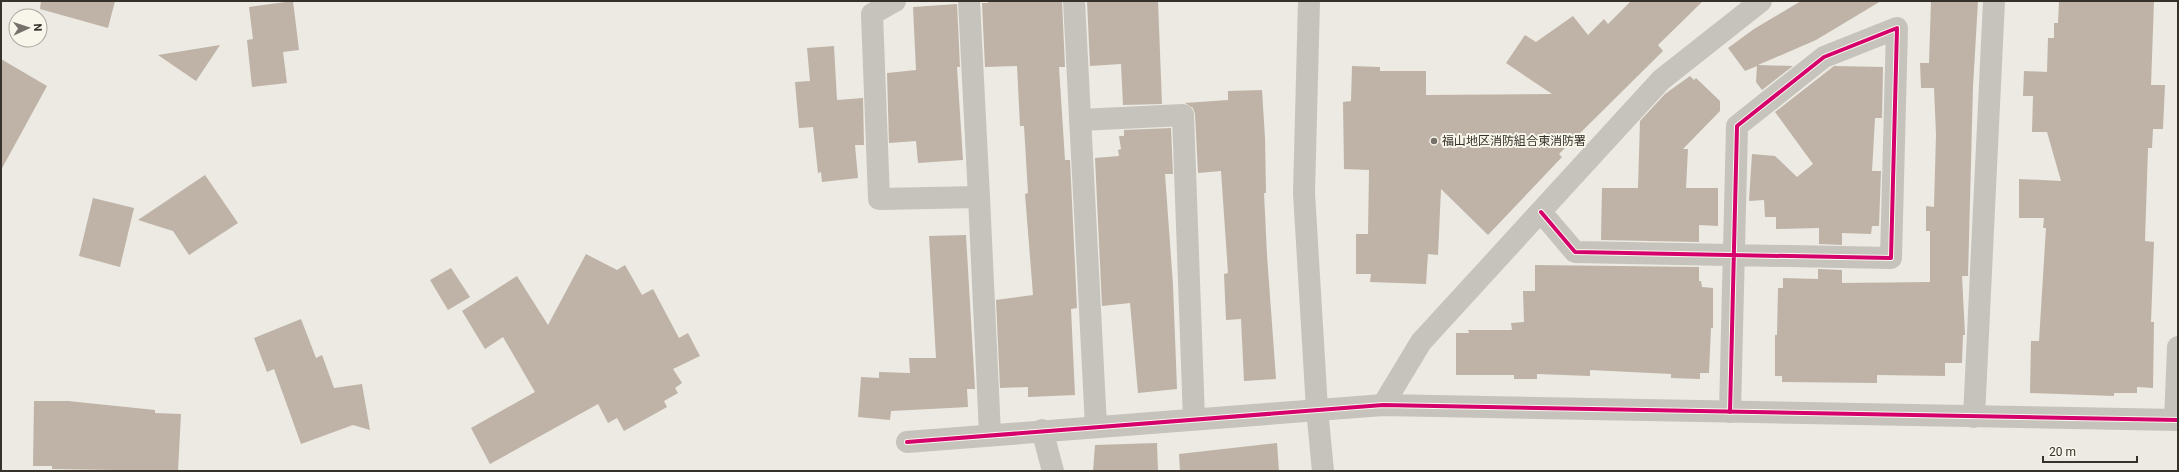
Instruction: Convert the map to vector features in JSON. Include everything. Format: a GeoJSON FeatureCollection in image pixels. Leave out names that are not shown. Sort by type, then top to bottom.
{"type":"FeatureCollection","features":[{"type":"Feature","properties":{"kind":"street"},"geometry":{"type":"LineString","coordinates":[[895,1],[872,14],[879,199],[978,197]]}},
{"type":"Feature","properties":{"kind":"street"},"geometry":{"type":"LineString","coordinates":[[969,1],[990,434]]}},
{"type":"Feature","properties":{"kind":"street"},"geometry":{"type":"LineString","coordinates":[[1074,1],[1096,426]]}},
{"type":"Feature","properties":{"kind":"street"},"geometry":{"type":"LineString","coordinates":[[1309,1],[1304,193],[1317,409],[1323,471]]}},
{"type":"Feature","properties":{"kind":"street"},"geometry":{"type":"LineString","coordinates":[[1383,405],[1421,342],[1661,80],[1761,1]]}},
{"type":"Feature","properties":{"kind":"street"},"geometry":{"type":"LineString","coordinates":[[1974,417],[1994,1]]}},
{"type":"Feature","properties":{"kind":"street"},"geometry":{"type":"LineString","coordinates":[[1541,212],[1575,252],[1733,256],[1891,258],[1897,28],[1824,57],[1737,126],[1733,256],[1730,412]]}},
{"type":"Feature","properties":{"kind":"street"},"geometry":{"type":"LineString","coordinates":[[1080,120],[1183,115],[1194,419]]}},
{"type":"Feature","properties":{"kind":"street"},"geometry":{"type":"LineString","coordinates":[[907,442],[990,434],[1383,405],[2176,420],[2178,347]]}},
{"type":"Feature","properties":{"kind":"street"},"geometry":{"type":"LineString","coordinates":[[1042,430],[1053,471]]}},
{"type":"Feature","properties":{"kind":"building"},"geometry":{"type":"Polygon","coordinates":[[[41,1],[115,1],[108,28],[48,11],[48,8],[40,8],[41,1]]]}},
{"type":"Feature","properties":{"kind":"building"},"geometry":{"type":"Polygon","coordinates":[[[293,1],[299,50],[283,52],[287,83],[252,87],[247,40],[253,39],[249,7],[293,1]]]}},
{"type":"Feature","properties":{"kind":"building"},"geometry":{"type":"Polygon","coordinates":[[[988,1],[1062,1],[1065,67],[1059,67],[1065,160],[1070,160],[1077,308],[1071,309],[1075,395],[1028,397],[1028,387],[1000,388],[996,300],[1033,295],[1025,194],[1028,193],[1024,126],[1020,126],[1017,66],[985,67],[982,3],[988,3],[988,1]]]}},
{"type":"Feature","properties":{"kind":"building"},"geometry":{"type":"Polygon","coordinates":[[[1087,1],[1158,1],[1162,104],[1123,105],[1121,64],[1090,66],[1087,1]]]}},
{"type":"Feature","properties":{"kind":"building"},"geometry":{"type":"Polygon","coordinates":[[[1631,1],[1703,1],[1658,45],[1663,51],[1559,154],[1562,157],[1488,235],[1441,189],[1438,255],[1428,254],[1426,284],[1370,282],[1371,274],[1356,274],[1356,234],[1368,234],[1369,170],[1344,169],[1343,102],[1351,101],[1352,66],[1380,67],[1380,71],[1426,71],[1426,95],[1552,94],[1506,63],[1525,35],[1536,42],[1573,16],[1588,35],[1604,19],[1608,24],[1631,1]]]}},
{"type":"Feature","properties":{"kind":"building"},"geometry":{"type":"Polygon","coordinates":[[[1801,1],[1881,1],[1816,40],[1758,65],[1793,66],[1762,90],[1756,82],[1757,66],[1745,71],[1728,48],[1754,29],[1801,1]]]}},
{"type":"Feature","properties":{"kind":"building"},"geometry":{"type":"Polygon","coordinates":[[[1931,1],[1978,1],[1973,87],[1968,276],[1962,276],[1965,335],[1963,335],[1962,363],[1945,363],[1945,376],[1877,375],[1877,383],[1782,382],[1782,376],[1775,376],[1775,335],[1777,335],[1778,288],[1783,288],[1783,278],[1818,279],[1818,269],[1842,270],[1842,283],[1930,282],[1930,231],[1926,231],[1926,206],[1934,207],[1936,134],[1934,88],[1921,88],[1920,63],[1929,63],[1931,1]]]}},
{"type":"Feature","properties":{"kind":"building"},"geometry":{"type":"Polygon","coordinates":[[[2059,1],[2154,1],[2151,85],[2165,85],[2163,129],[2153,129],[2152,148],[2148,148],[2145,241],[2154,242],[2151,322],[2154,322],[2153,388],[2137,387],[2137,393],[2114,393],[2114,396],[2030,393],[2031,341],[2039,341],[2046,228],[2043,228],[2044,218],[2019,218],[2019,179],[2061,181],[2047,132],[2032,132],[2033,96],[2023,96],[2024,71],[2047,72],[2048,38],[2054,38],[2054,23],[2058,23],[2059,1]]]}},
{"type":"Feature","properties":{"kind":"building"},"geometry":{"type":"Polygon","coordinates":[[[957,4],[960,67],[957,67],[963,160],[918,163],[916,141],[889,143],[887,73],[916,70],[913,7],[957,4]]]}},
{"type":"Feature","properties":{"kind":"building"},"geometry":{"type":"Polygon","coordinates":[[[220,45],[196,81],[158,55],[220,45]]]}},
{"type":"Feature","properties":{"kind":"building"},"geometry":{"type":"Polygon","coordinates":[[[834,46],[837,100],[863,98],[864,145],[855,145],[858,178],[822,182],[821,172],[818,173],[813,127],[799,128],[795,82],[810,81],[807,48],[834,46]]]}},
{"type":"Feature","properties":{"kind":"building"},"geometry":{"type":"Polygon","coordinates":[[[1,59],[47,86],[1,170],[1,59]]]}},
{"type":"Feature","properties":{"kind":"building"},"geometry":{"type":"Polygon","coordinates":[[[1834,66],[1883,67],[1882,118],[1875,118],[1872,171],[1881,171],[1879,226],[1872,226],[1871,234],[1842,233],[1842,245],[1819,244],[1819,228],[1776,229],[1776,217],[1765,217],[1764,200],[1749,201],[1752,154],[1775,156],[1797,177],[1813,164],[1775,112],[1834,66]]]}},
{"type":"Feature","properties":{"kind":"building"},"geometry":{"type":"Polygon","coordinates":[[[1690,76],[1694,80],[1696,78],[1720,101],[1720,111],[1683,149],[1688,149],[1686,188],[1718,188],[1718,226],[1699,225],[1699,242],[1601,240],[1602,188],[1638,188],[1640,121],[1665,94],[1690,76]]]}},
{"type":"Feature","properties":{"kind":"building"},"geometry":{"type":"Polygon","coordinates":[[[1262,90],[1265,138],[1266,193],[1264,193],[1267,255],[1276,379],[1244,381],[1241,319],[1226,320],[1224,274],[1228,273],[1221,171],[1198,173],[1195,114],[1193,108],[1185,103],[1228,100],[1228,91],[1262,90]]]}},
{"type":"Feature","properties":{"kind":"building"},"geometry":{"type":"Polygon","coordinates":[[[1171,128],[1173,174],[1165,174],[1173,285],[1177,389],[1138,393],[1130,303],[1102,306],[1095,158],[1119,156],[1118,150],[1121,149],[1119,136],[1124,136],[1124,130],[1171,128]]]}},
{"type":"Feature","properties":{"kind":"building"},"geometry":{"type":"Polygon","coordinates":[[[205,175],[238,223],[189,255],[173,231],[138,220],[205,175]]]}},
{"type":"Feature","properties":{"kind":"building"},"geometry":{"type":"Polygon","coordinates":[[[93,198],[134,208],[120,267],[79,256],[93,198]]]}},
{"type":"Feature","properties":{"kind":"building"},"geometry":{"type":"Polygon","coordinates":[[[966,235],[975,389],[967,389],[968,407],[891,411],[890,420],[858,417],[861,377],[879,378],[879,372],[910,373],[909,358],[936,358],[929,236],[966,235]]]}},
{"type":"Feature","properties":{"kind":"building"},"geometry":{"type":"Polygon","coordinates":[[[586,254],[617,270],[625,265],[642,295],[653,289],[679,338],[688,333],[700,356],[673,369],[682,383],[675,388],[678,393],[664,401],[667,407],[624,431],[617,418],[608,423],[598,404],[490,464],[471,428],[535,392],[503,337],[485,349],[462,311],[517,276],[548,325],[586,254]]]}},
{"type":"Feature","properties":{"kind":"building"},"geometry":{"type":"Polygon","coordinates":[[[1535,265],[1699,267],[1699,281],[1701,281],[1702,287],[1713,288],[1713,328],[1711,328],[1709,373],[1700,373],[1700,379],[1671,378],[1671,374],[1590,370],[1590,376],[1537,374],[1537,379],[1514,379],[1514,375],[1456,375],[1456,333],[1469,333],[1468,330],[1512,330],[1511,323],[1524,322],[1523,291],[1535,291],[1535,265]]]}},
{"type":"Feature","properties":{"kind":"building"},"geometry":{"type":"Polygon","coordinates":[[[451,268],[470,297],[448,310],[430,280],[451,268]]]}},
{"type":"Feature","properties":{"kind":"building"},"geometry":{"type":"Polygon","coordinates":[[[301,319],[316,358],[322,355],[334,388],[362,384],[370,430],[353,425],[301,444],[274,369],[267,372],[254,338],[301,319]]]}},
{"type":"Feature","properties":{"kind":"building"},"geometry":{"type":"Polygon","coordinates":[[[34,401],[68,401],[155,410],[155,413],[181,414],[178,471],[52,469],[52,466],[33,466],[34,401]]]}},
{"type":"Feature","properties":{"kind":"building"},"geometry":{"type":"Polygon","coordinates":[[[1157,443],[1158,471],[1093,471],[1095,445],[1157,443]]]}},
{"type":"Feature","properties":{"kind":"building"},"geometry":{"type":"Polygon","coordinates":[[[1277,443],[1279,471],[1180,471],[1179,454],[1277,443]]]}},
{"type":"Feature","properties":{"kind":"cycle path"},"geometry":{"type":"LineString","coordinates":[[1541,212],[1575,252],[1891,258],[1897,28],[1824,57],[1737,126],[1730,412]]}},
{"type":"Feature","properties":{"kind":"cycle path"},"geometry":{"type":"LineString","coordinates":[[907,442],[1383,405],[2178,420]]}},
{"type":"Feature","properties":{"kind":"place","name":"福山地区消防組合東消防署"},"geometry":{"type":"Point","coordinates":[1434,141]}}]}
